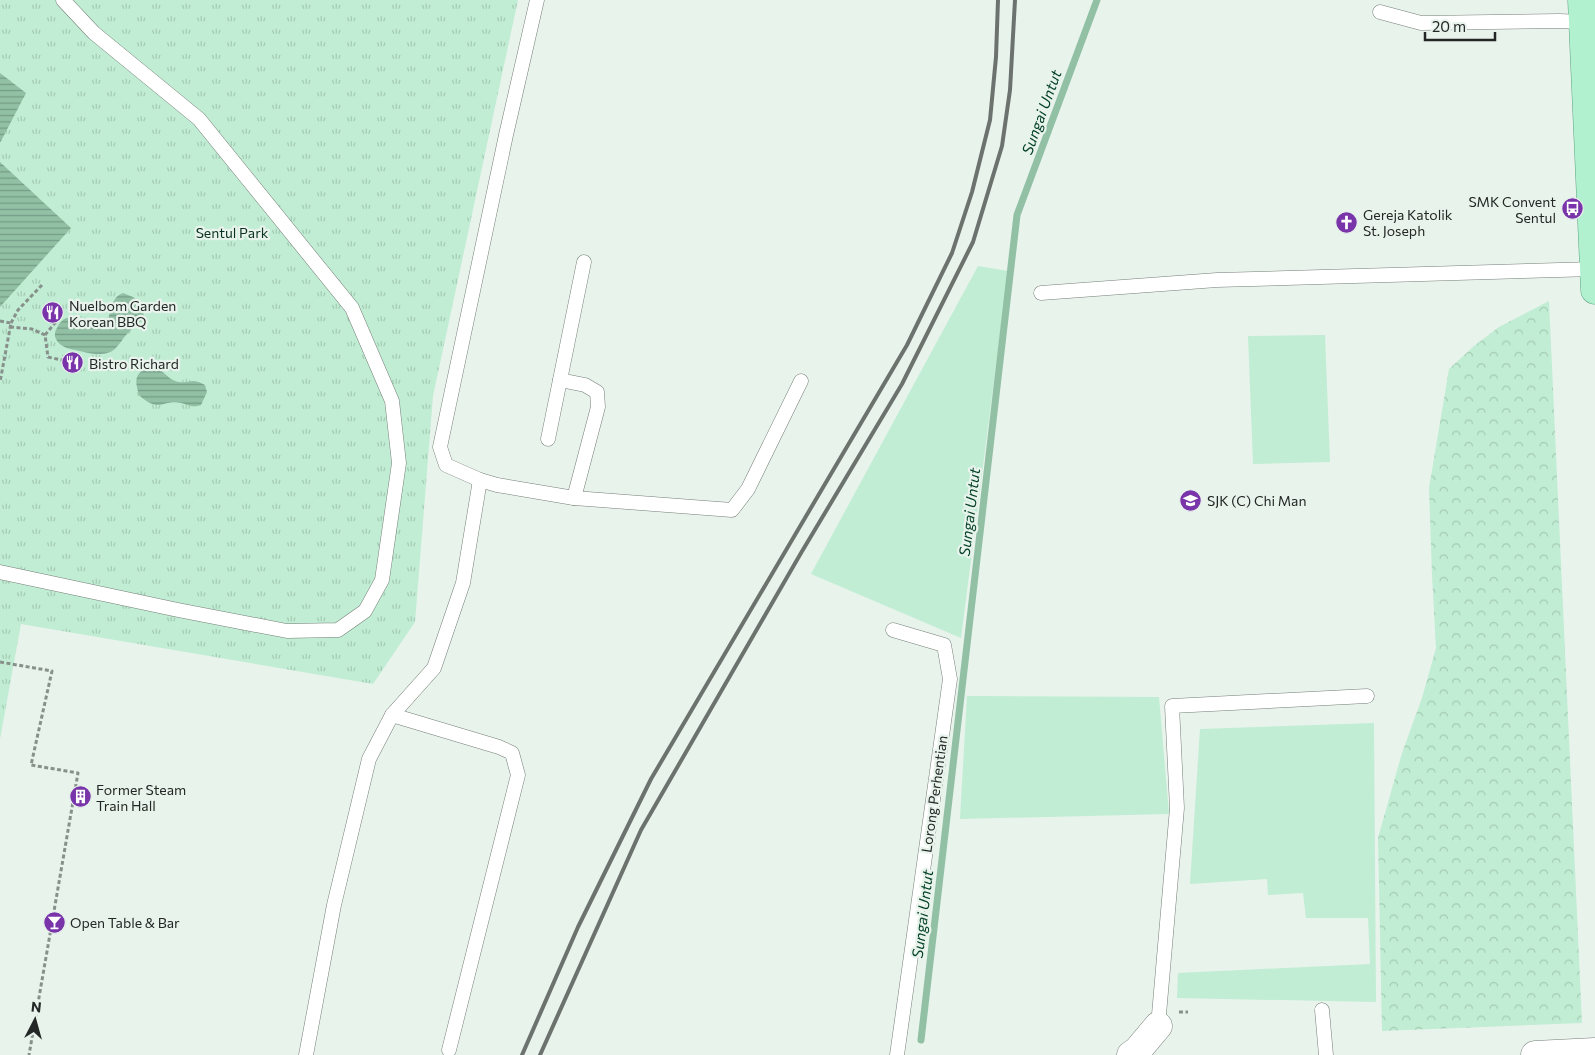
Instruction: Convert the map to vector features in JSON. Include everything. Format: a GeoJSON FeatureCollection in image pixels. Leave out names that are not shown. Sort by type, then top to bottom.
{"type":"FeatureCollection","features":[{"type":"Feature","properties":{"kind":"main road"},"geometry":{"type":"LineString","coordinates":[[1582,11],[1594,280]]}},
{"type":"Feature","properties":{"kind":"street"},"geometry":{"type":"LineString","coordinates":[[1131,1055],[1137,1051],[1158,1026]]}},
{"type":"Feature","properties":{"kind":"street"},"geometry":{"type":"LineString","coordinates":[[1535,1055],[1595,1052]]}},
{"type":"Feature","properties":{"kind":"lane"},"geometry":{"type":"LineString","coordinates":[[0,572],[287,631],[338,630],[365,611],[382,580],[400,463],[392,402],[352,308],[199,119],[94,33],[63,0]]}},
{"type":"Feature","properties":{"kind":"lane"},"geometry":{"type":"LineString","coordinates":[[537,0],[440,447],[446,465],[480,480],[497,485],[574,498],[732,510],[748,489],[801,381]]}},
{"type":"Feature","properties":{"kind":"lane"},"geometry":{"type":"LineString","coordinates":[[1380,12],[1420,23],[1559,21],[1582,11]]}},
{"type":"Feature","properties":{"kind":"lane"},"geometry":{"type":"LineString","coordinates":[[548,439],[584,262]]}},
{"type":"Feature","properties":{"kind":"lane"},"geometry":{"type":"LineString","coordinates":[[1042,293],[1217,280],[1594,280]]}},
{"type":"Feature","properties":{"kind":"lane"},"geometry":{"type":"LineString","coordinates":[[560,380],[585,385],[597,392],[598,407],[574,498]]}},
{"type":"Feature","properties":{"kind":"lane"},"geometry":{"type":"LineString","coordinates":[[306,1055],[334,905],[369,759],[392,715],[434,668],[463,583],[480,480]]}},
{"type":"Feature","properties":{"kind":"lane","name":"Lorong Perhentian"},"geometry":{"type":"LineString","coordinates":[[893,630],[944,645],[950,679],[897,1055]]}},
{"type":"Feature","properties":{"kind":"lane"},"geometry":{"type":"LineString","coordinates":[[1158,1026],[1176,808],[1172,706],[1367,696]]}},
{"type":"Feature","properties":{"kind":"lane"},"geometry":{"type":"LineString","coordinates":[[392,715],[499,747],[512,753],[518,775],[448,1050]]}},
{"type":"Feature","properties":{"kind":"lane"},"geometry":{"type":"LineString","coordinates":[[1322,1010],[1326,1055]]}},
{"type":"Feature","properties":{"kind":"path"},"geometry":{"type":"LineString","coordinates":[[0,382],[11,325],[18,310],[42,285]]}},
{"type":"Feature","properties":{"kind":"path"},"geometry":{"type":"LineString","coordinates":[[57,317],[59,318],[45,335],[48,357],[66,361]]}},
{"type":"Feature","properties":{"kind":"path"},"geometry":{"type":"LineString","coordinates":[[0,321],[32,329],[45,335]]}},
{"type":"Feature","properties":{"kind":"path"},"geometry":{"type":"LineString","coordinates":[[0,662],[52,671],[32,765],[78,773],[29,1055]]}},
{"type":"Feature","properties":{"kind":"green space","name":"Sentul Park"},"geometry":{"type":"Polygon","coordinates":[[[0,0],[518,0],[433,396],[415,622],[373,684],[21,624],[0,739],[0,0]]]}},
{"type":"Feature","properties":{"kind":"green space"},"geometry":{"type":"Polygon","coordinates":[[[978,266],[1008,271],[961,638],[811,574],[978,266]]]}},
{"type":"Feature","properties":{"kind":"green space"},"geometry":{"type":"Polygon","coordinates":[[[1549,301],[1582,1023],[1382,1031],[1378,838],[1402,753],[1422,698],[1436,648],[1429,488],[1449,369],[1474,346],[1499,327],[1549,301]]]}},
{"type":"Feature","properties":{"kind":"green space"},"geometry":{"type":"Polygon","coordinates":[[[1325,335],[1330,462],[1253,464],[1248,336],[1325,335]]]}},
{"type":"Feature","properties":{"kind":"green space"},"geometry":{"type":"Polygon","coordinates":[[[967,696],[1159,697],[1169,814],[960,819],[967,696]]]}},
{"type":"Feature","properties":{"kind":"green space"},"geometry":{"type":"Polygon","coordinates":[[[1374,723],[1376,1002],[1177,998],[1178,973],[1370,964],[1368,918],[1306,918],[1303,893],[1268,895],[1267,879],[1190,884],[1200,729],[1374,723]]]}},
{"type":"Feature","properties":{"kind":"shaded area"},"geometry":{"type":"Polygon","coordinates":[[[0,73],[26,93],[0,143],[0,73]]]}},
{"type":"Feature","properties":{"kind":"shaded area"},"geometry":{"type":"Polygon","coordinates":[[[0,162],[71,228],[0,307],[0,162]]]}},
{"type":"Feature","properties":{"kind":"shaded area"},"geometry":{"type":"Polygon","coordinates":[[[123,293],[133,297],[142,304],[144,317],[111,352],[101,354],[90,353],[67,348],[57,341],[55,336],[56,330],[60,323],[68,317],[82,320],[90,327],[104,325],[113,302],[123,293]]]}},
{"type":"Feature","properties":{"kind":"shaded area"},"geometry":{"type":"Polygon","coordinates":[[[148,366],[157,368],[175,381],[196,381],[205,385],[207,392],[201,405],[193,406],[175,402],[156,405],[146,401],[139,395],[136,382],[140,372],[148,366]]]}},
{"type":"Feature","properties":{"kind":"waterway","name":"Sungai Untut"},"geometry":{"type":"LineString","coordinates":[[921,1040],[1017,215],[1097,0]]}},
{"type":"Feature","properties":{"kind":"railway"},"geometry":{"type":"LineString","coordinates":[[522,1055],[578,927],[651,779],[907,345],[952,253],[972,192],[990,120],[996,57],[998,0]]}},
{"type":"Feature","properties":{"kind":"railway"},"geometry":{"type":"LineString","coordinates":[[540,1055],[641,830],[801,553],[902,384],[973,242],[1002,146],[1010,90],[1015,0]]}},
{"type":"Feature","properties":{"kind":"place","name":"SMK Convent Sentul"},"geometry":{"type":"Point","coordinates":[1572,209]}},
{"type":"Feature","properties":{"kind":"place","name":"Gereja Katolik St. Joseph"},"geometry":{"type":"Point","coordinates":[1347,222]}},
{"type":"Feature","properties":{"kind":"place","name":"Nuelbom Garden Korean BBQ"},"geometry":{"type":"Point","coordinates":[53,313]}},
{"type":"Feature","properties":{"kind":"place","name":"Bistro Richard"},"geometry":{"type":"Point","coordinates":[73,363]}},
{"type":"Feature","properties":{"kind":"place","name":"SJK (C) Chi Man"},"geometry":{"type":"Point","coordinates":[1191,500]}},
{"type":"Feature","properties":{"kind":"place","name":"Former Steam Train Hall"},"geometry":{"type":"Point","coordinates":[80,797]}},
{"type":"Feature","properties":{"kind":"place","name":"Open Table & Bar"},"geometry":{"type":"Point","coordinates":[54,922]}}]}
